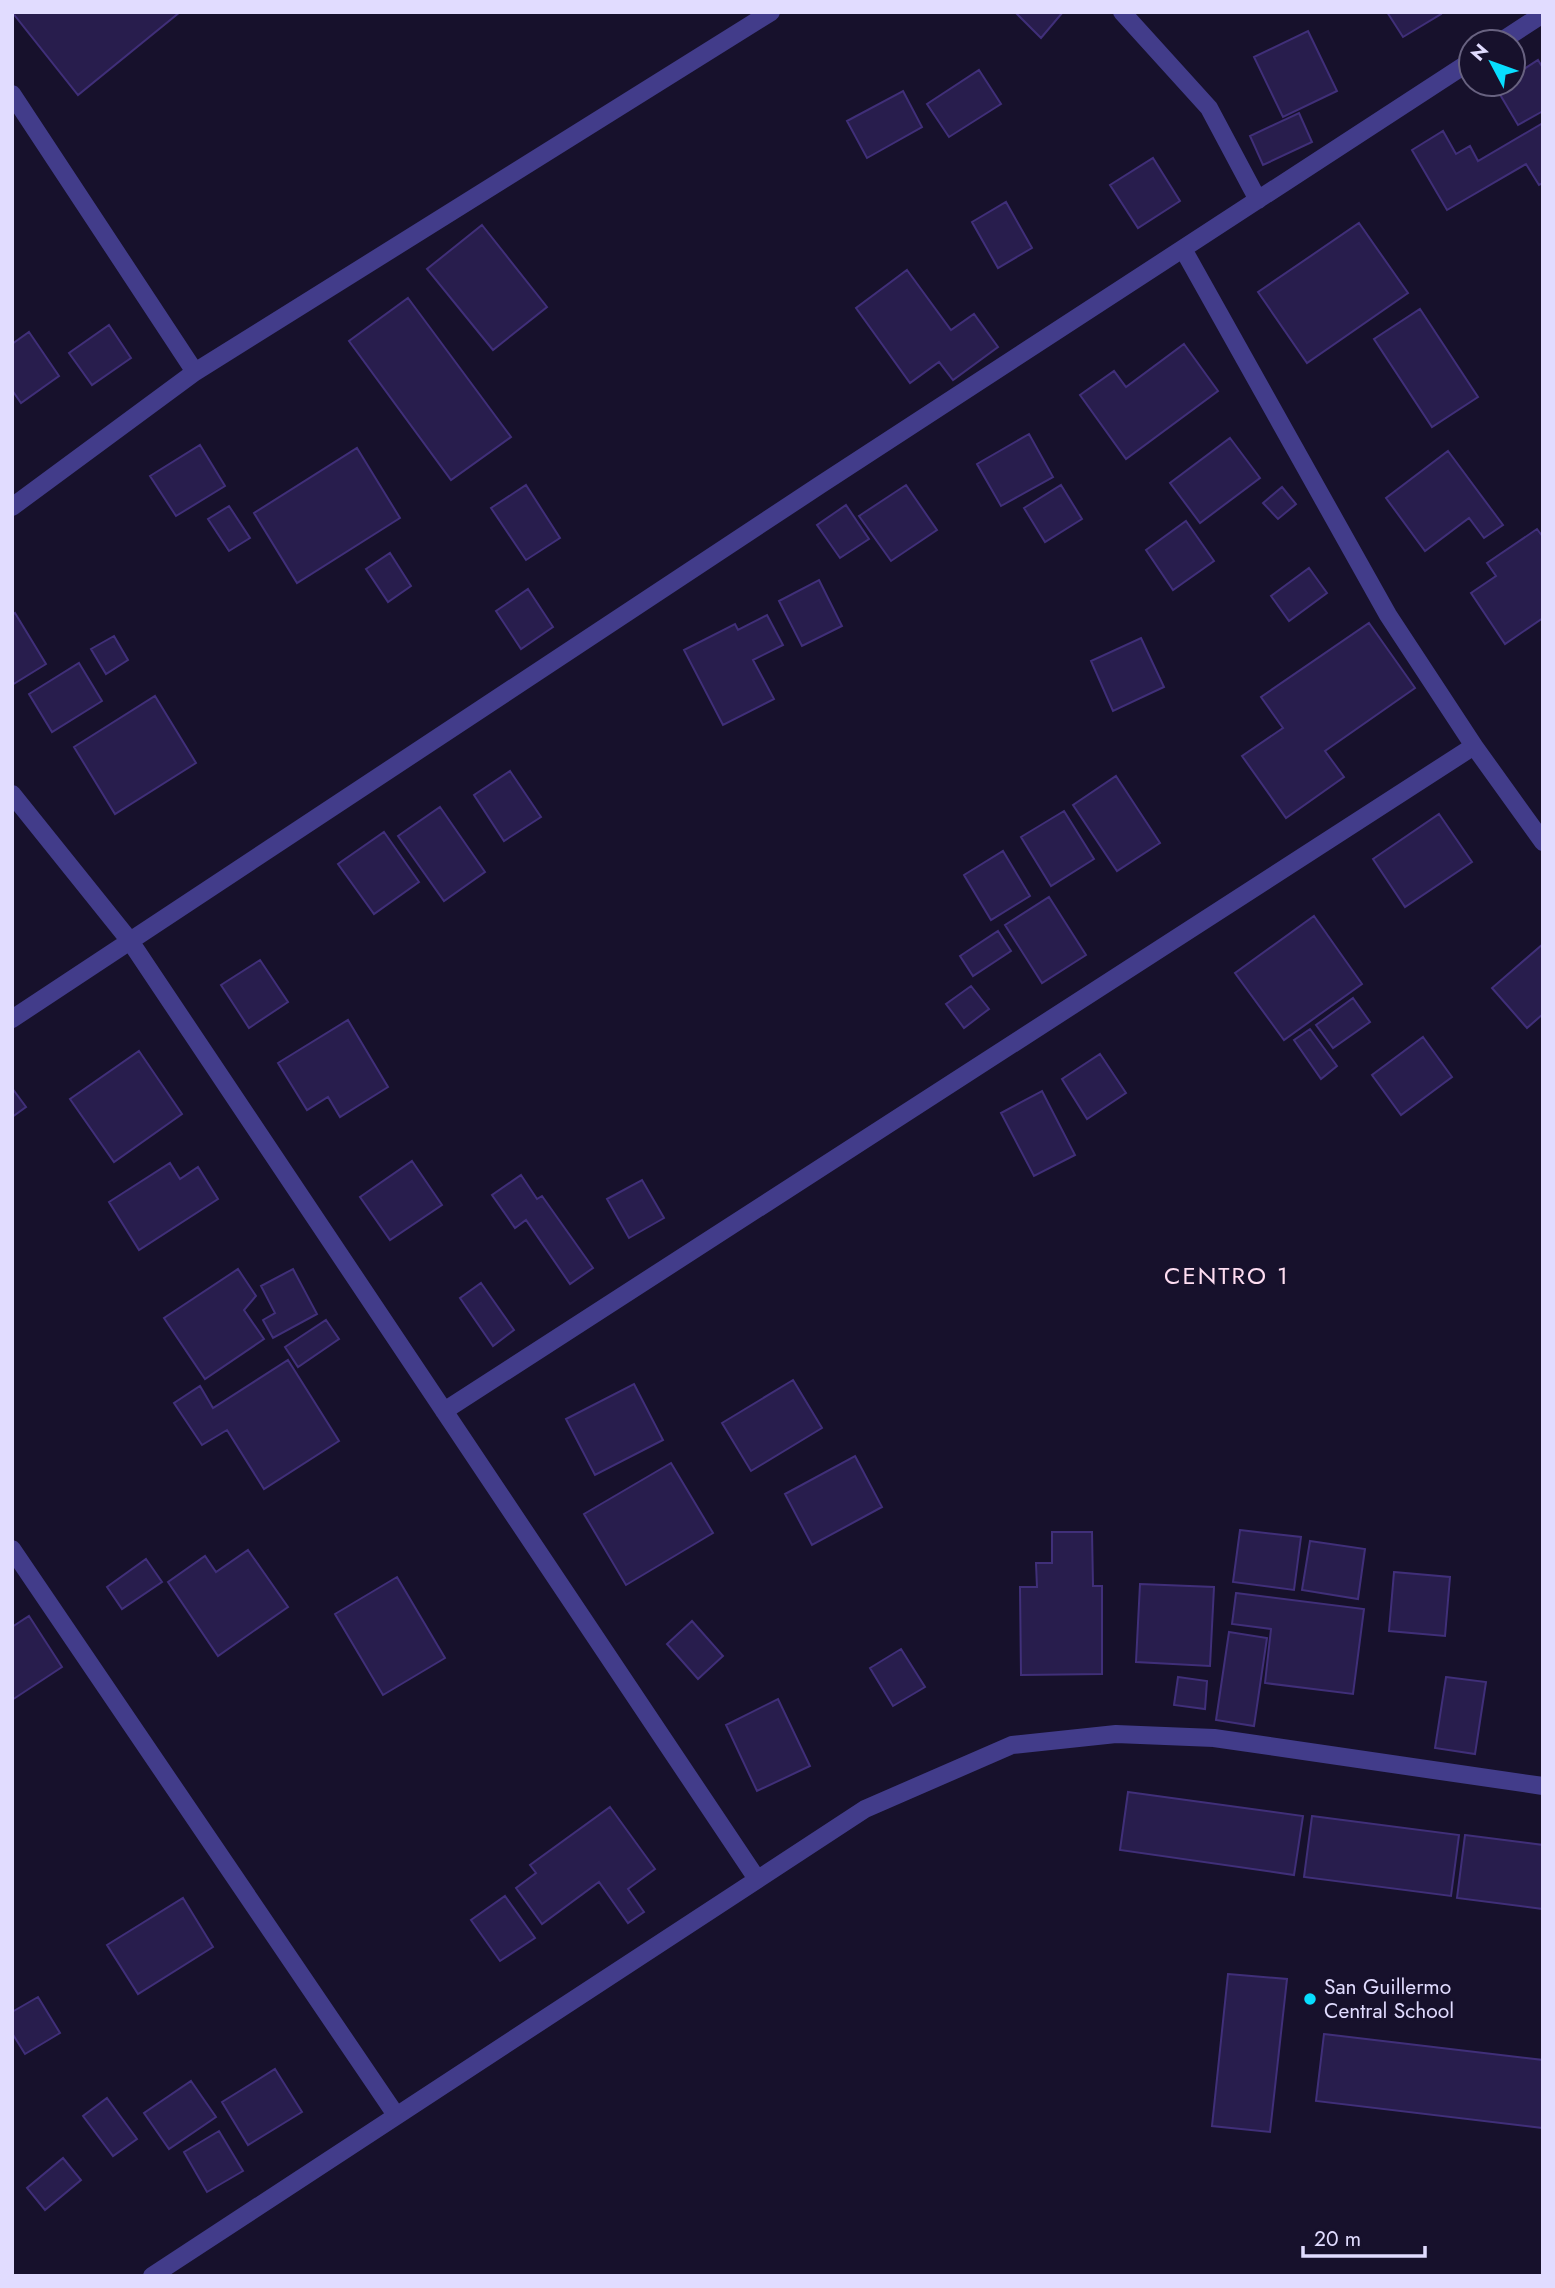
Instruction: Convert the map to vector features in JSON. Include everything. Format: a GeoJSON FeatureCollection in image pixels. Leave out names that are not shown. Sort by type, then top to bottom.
{"type":"FeatureCollection","features":[{"type":"Feature","properties":{"kind":"street"},"geometry":{"type":"LineString","coordinates":[[12,507],[195,372],[771,12]]}},
{"type":"Feature","properties":{"kind":"street"},"geometry":{"type":"LineString","coordinates":[[1122,12],[1209,108],[1258,200]]}},
{"type":"Feature","properties":{"kind":"street"},"geometry":{"type":"LineString","coordinates":[[1522,28],[1543,15]]}},
{"type":"Feature","properties":{"kind":"street"},"geometry":{"type":"LineString","coordinates":[[12,1019],[1457,70]]}},
{"type":"Feature","properties":{"kind":"street"},"geometry":{"type":"LineString","coordinates":[[12,94],[195,372]]}},
{"type":"Feature","properties":{"kind":"street"},"geometry":{"type":"LineString","coordinates":[[1183,249],[1388,615],[1474,747],[1543,842]]}},
{"type":"Feature","properties":{"kind":"street"},"geometry":{"type":"LineString","coordinates":[[444,1411],[1474,747]]}},
{"type":"Feature","properties":{"kind":"street"},"geometry":{"type":"LineString","coordinates":[[12,794],[130,941],[757,1880]]}},
{"type":"Feature","properties":{"kind":"street"},"geometry":{"type":"LineString","coordinates":[[12,1549],[396,2115]]}},
{"type":"Feature","properties":{"kind":"street"},"geometry":{"type":"LineString","coordinates":[[152,2276],[865,1808],[1012,1745],[1116,1734],[1214,1738],[1543,1786]]}},
{"type":"Feature","properties":{"kind":"building"},"geometry":{"type":"Polygon","coordinates":[[[12,12],[180,12],[78,95],[12,12]]]}},
{"type":"Feature","properties":{"kind":"building"},"geometry":{"type":"Polygon","coordinates":[[[1015,12],[1063,12],[1041,38],[1015,12]]]}},
{"type":"Feature","properties":{"kind":"building"},"geometry":{"type":"Polygon","coordinates":[[[1387,12],[1440,12],[1441,14],[1403,37],[1387,12]]]}},
{"type":"Feature","properties":{"kind":"building"},"geometry":{"type":"Polygon","coordinates":[[[1308,31],[1337,91],[1283,117],[1254,57],[1308,31]]]}},
{"type":"Feature","properties":{"kind":"building"},"geometry":{"type":"Polygon","coordinates":[[[1538,60],[1543,68],[1543,111],[1518,125],[1502,98],[1527,98],[1527,67],[1538,60]]]}},
{"type":"Feature","properties":{"kind":"building"},"geometry":{"type":"Polygon","coordinates":[[[979,70],[1001,104],[949,137],[927,104],[979,70]]]}},
{"type":"Feature","properties":{"kind":"building"},"geometry":{"type":"Polygon","coordinates":[[[903,91],[922,127],[867,158],[847,121],[903,91]]]}},
{"type":"Feature","properties":{"kind":"building"},"geometry":{"type":"Polygon","coordinates":[[[1299,113],[1312,142],[1263,165],[1250,136],[1299,113]]]}},
{"type":"Feature","properties":{"kind":"building"},"geometry":{"type":"Polygon","coordinates":[[[1543,123],[1543,183],[1539,185],[1526,164],[1447,210],[1412,150],[1443,131],[1456,154],[1470,146],[1478,161],[1543,123]]]}},
{"type":"Feature","properties":{"kind":"building"},"geometry":{"type":"Polygon","coordinates":[[[1153,158],[1180,201],[1138,228],[1110,185],[1153,158]]]}},
{"type":"Feature","properties":{"kind":"building"},"geometry":{"type":"Polygon","coordinates":[[[1006,202],[1032,248],[998,268],[972,222],[1006,202]]]}},
{"type":"Feature","properties":{"kind":"building"},"geometry":{"type":"Polygon","coordinates":[[[1359,223],[1408,293],[1307,363],[1258,292],[1359,223]]]}},
{"type":"Feature","properties":{"kind":"building"},"geometry":{"type":"Polygon","coordinates":[[[482,225],[547,307],[493,350],[427,269],[482,225]]]}},
{"type":"Feature","properties":{"kind":"building"},"geometry":{"type":"Polygon","coordinates":[[[907,270],[951,330],[974,314],[998,347],[953,380],[939,362],[910,383],[856,308],[907,270]]]}},
{"type":"Feature","properties":{"kind":"building"},"geometry":{"type":"Polygon","coordinates":[[[408,298],[511,437],[451,480],[349,341],[408,298]]]}},
{"type":"Feature","properties":{"kind":"building"},"geometry":{"type":"Polygon","coordinates":[[[1420,309],[1478,397],[1432,427],[1374,339],[1420,309]]]}},
{"type":"Feature","properties":{"kind":"building"},"geometry":{"type":"Polygon","coordinates":[[[109,325],[131,358],[92,385],[69,353],[109,325]]]}},
{"type":"Feature","properties":{"kind":"building"},"geometry":{"type":"Polygon","coordinates":[[[29,332],[59,376],[21,403],[12,390],[12,344],[29,332]]]}},
{"type":"Feature","properties":{"kind":"building"},"geometry":{"type":"Polygon","coordinates":[[[1184,344],[1218,391],[1126,459],[1080,395],[1114,371],[1126,387],[1184,344]]]}},
{"type":"Feature","properties":{"kind":"building"},"geometry":{"type":"Polygon","coordinates":[[[1029,434],[1053,477],[1001,506],[977,464],[1029,434]]]}},
{"type":"Feature","properties":{"kind":"building"},"geometry":{"type":"Polygon","coordinates":[[[1230,438],[1260,478],[1200,523],[1170,483],[1230,438]]]}},
{"type":"Feature","properties":{"kind":"building"},"geometry":{"type":"Polygon","coordinates":[[[200,445],[225,486],[176,516],[150,476],[200,445]]]}},
{"type":"Feature","properties":{"kind":"building"},"geometry":{"type":"Polygon","coordinates":[[[357,448],[400,518],[297,583],[254,513],[357,448]]]}},
{"type":"Feature","properties":{"kind":"building"},"geometry":{"type":"Polygon","coordinates":[[[1448,451],[1503,525],[1484,538],[1469,518],[1425,551],[1386,498],[1448,451]]]}},
{"type":"Feature","properties":{"kind":"building"},"geometry":{"type":"Polygon","coordinates":[[[526,485],[560,538],[526,560],[491,508],[526,485]]]}},
{"type":"Feature","properties":{"kind":"building"},"geometry":{"type":"Polygon","coordinates":[[[906,485],[937,530],[891,561],[859,516],[906,485]]]}},
{"type":"Feature","properties":{"kind":"building"},"geometry":{"type":"Polygon","coordinates":[[[1061,485],[1082,519],[1045,542],[1024,508],[1061,485]]]}},
{"type":"Feature","properties":{"kind":"building"},"geometry":{"type":"Polygon","coordinates":[[[1282,487],[1296,504],[1278,519],[1263,503],[1282,487]]]}},
{"type":"Feature","properties":{"kind":"building"},"geometry":{"type":"Polygon","coordinates":[[[846,505],[869,539],[840,558],[817,525],[846,505]]]}},
{"type":"Feature","properties":{"kind":"building"},"geometry":{"type":"Polygon","coordinates":[[[229,506],[250,538],[229,551],[208,519],[229,506]]]}},
{"type":"Feature","properties":{"kind":"building"},"geometry":{"type":"Polygon","coordinates":[[[1186,521],[1214,561],[1173,590],[1146,550],[1186,521]]]}},
{"type":"Feature","properties":{"kind":"building"},"geometry":{"type":"Polygon","coordinates":[[[1537,529],[1543,537],[1543,618],[1505,644],[1471,593],[1496,576],[1487,563],[1537,529]]]}},
{"type":"Feature","properties":{"kind":"building"},"geometry":{"type":"Polygon","coordinates":[[[390,553],[411,586],[388,602],[366,569],[390,553]]]}},
{"type":"Feature","properties":{"kind":"building"},"geometry":{"type":"Polygon","coordinates":[[[1309,568],[1327,593],[1289,621],[1271,596],[1309,568]]]}},
{"type":"Feature","properties":{"kind":"building"},"geometry":{"type":"Polygon","coordinates":[[[819,580],[842,626],[802,646],[779,601],[819,580]]]}},
{"type":"Feature","properties":{"kind":"building"},"geometry":{"type":"Polygon","coordinates":[[[528,589],[553,627],[521,649],[496,611],[528,589]]]}},
{"type":"Feature","properties":{"kind":"building"},"geometry":{"type":"Polygon","coordinates":[[[15,613],[46,664],[12,685],[12,615],[15,613]]]}},
{"type":"Feature","properties":{"kind":"building"},"geometry":{"type":"Polygon","coordinates":[[[767,615],[783,645],[753,660],[774,699],[723,725],[684,650],[735,624],[738,630],[767,615]]]}},
{"type":"Feature","properties":{"kind":"building"},"geometry":{"type":"Polygon","coordinates":[[[1369,623],[1415,688],[1325,751],[1344,777],[1286,818],[1242,756],[1283,728],[1261,697],[1369,623]]]}},
{"type":"Feature","properties":{"kind":"building"},"geometry":{"type":"Polygon","coordinates":[[[114,636],[128,660],[106,674],[91,649],[114,636]]]}},
{"type":"Feature","properties":{"kind":"building"},"geometry":{"type":"Polygon","coordinates":[[[1141,638],[1164,687],[1113,711],[1091,661],[1141,638]]]}},
{"type":"Feature","properties":{"kind":"building"},"geometry":{"type":"Polygon","coordinates":[[[79,663],[102,701],[52,732],[29,694],[79,663]]]}},
{"type":"Feature","properties":{"kind":"building"},"geometry":{"type":"Polygon","coordinates":[[[155,696],[196,763],[115,814],[74,747],[155,696]]]}},
{"type":"Feature","properties":{"kind":"building"},"geometry":{"type":"Polygon","coordinates":[[[510,771],[541,817],[504,841],[474,795],[510,771]]]}},
{"type":"Feature","properties":{"kind":"building"},"geometry":{"type":"Polygon","coordinates":[[[1116,776],[1160,843],[1117,871],[1073,805],[1116,776]]]}},
{"type":"Feature","properties":{"kind":"building"},"geometry":{"type":"Polygon","coordinates":[[[440,807],[485,872],[444,901],[398,836],[440,807]]]}},
{"type":"Feature","properties":{"kind":"building"},"geometry":{"type":"Polygon","coordinates":[[[1064,811],[1094,859],[1051,886],[1021,837],[1064,811]]]}},
{"type":"Feature","properties":{"kind":"building"},"geometry":{"type":"Polygon","coordinates":[[[1439,814],[1472,862],[1405,907],[1373,859],[1439,814]]]}},
{"type":"Feature","properties":{"kind":"building"},"geometry":{"type":"Polygon","coordinates":[[[384,832],[419,882],[374,914],[338,864],[384,832]]]}},
{"type":"Feature","properties":{"kind":"building"},"geometry":{"type":"Polygon","coordinates":[[[1003,851],[1030,896],[991,920],[964,875],[1003,851]]]}},
{"type":"Feature","properties":{"kind":"building"},"geometry":{"type":"Polygon","coordinates":[[[1049,897],[1086,955],[1042,983],[1005,925],[1049,897]]]}},
{"type":"Feature","properties":{"kind":"building"},"geometry":{"type":"Polygon","coordinates":[[[1314,916],[1362,984],[1284,1040],[1235,973],[1314,916]]]}},
{"type":"Feature","properties":{"kind":"building"},"geometry":{"type":"Polygon","coordinates":[[[998,931],[1011,951],[973,976],[960,956],[998,931]]]}},
{"type":"Feature","properties":{"kind":"building"},"geometry":{"type":"Polygon","coordinates":[[[1543,944],[1543,1014],[1527,1028],[1492,988],[1543,944]]]}},
{"type":"Feature","properties":{"kind":"building"},"geometry":{"type":"Polygon","coordinates":[[[260,960],[288,1002],[249,1028],[221,985],[260,960]]]}},
{"type":"Feature","properties":{"kind":"building"},"geometry":{"type":"Polygon","coordinates":[[[971,986],[989,1009],[964,1028],[946,1004],[971,986]]]}},
{"type":"Feature","properties":{"kind":"building"},"geometry":{"type":"Polygon","coordinates":[[[1353,998],[1370,1022],[1333,1048],[1316,1025],[1353,998]]]}},
{"type":"Feature","properties":{"kind":"building"},"geometry":{"type":"Polygon","coordinates":[[[348,1020],[388,1087],[340,1117],[328,1097],[307,1110],[278,1063],[348,1020]]]}},
{"type":"Feature","properties":{"kind":"building"},"geometry":{"type":"Polygon","coordinates":[[[1310,1029],[1337,1066],[1321,1079],[1294,1040],[1310,1029]]]}},
{"type":"Feature","properties":{"kind":"building"},"geometry":{"type":"Polygon","coordinates":[[[1423,1037],[1452,1077],[1401,1115],[1372,1075],[1423,1037]]]}},
{"type":"Feature","properties":{"kind":"building"},"geometry":{"type":"Polygon","coordinates":[[[139,1051],[182,1114],[114,1162],[70,1099],[139,1051]]]}},
{"type":"Feature","properties":{"kind":"building"},"geometry":{"type":"Polygon","coordinates":[[[1100,1054],[1126,1093],[1087,1119],[1062,1079],[1100,1054]]]}},
{"type":"Feature","properties":{"kind":"building"},"geometry":{"type":"Polygon","coordinates":[[[12,1088],[26,1107],[12,1117],[12,1088]]]}},
{"type":"Feature","properties":{"kind":"building"},"geometry":{"type":"Polygon","coordinates":[[[1042,1091],[1075,1155],[1034,1176],[1001,1113],[1042,1091]]]}},
{"type":"Feature","properties":{"kind":"building"},"geometry":{"type":"Polygon","coordinates":[[[412,1161],[442,1205],[390,1240],[360,1197],[412,1161]]]}},
{"type":"Feature","properties":{"kind":"building"},"geometry":{"type":"Polygon","coordinates":[[[170,1163],[180,1179],[198,1167],[218,1199],[139,1250],[109,1202],[170,1163]]]}},
{"type":"Feature","properties":{"kind":"building"},"geometry":{"type":"Polygon","coordinates":[[[521,1175],[537,1199],[542,1196],[593,1268],[570,1284],[526,1220],[515,1228],[492,1195],[521,1175]]]}},
{"type":"Feature","properties":{"kind":"building"},"geometry":{"type":"Polygon","coordinates":[[[642,1180],[664,1218],[629,1238],[607,1199],[642,1180]]]}},
{"type":"Feature","properties":{"kind":"building"},"geometry":{"type":"Polygon","coordinates":[[[238,1269],[256,1296],[244,1310],[264,1339],[205,1379],[164,1318],[238,1269]]]}},
{"type":"Feature","properties":{"kind":"building"},"geometry":{"type":"Polygon","coordinates":[[[293,1269],[317,1314],[273,1338],[263,1320],[275,1313],[261,1286],[293,1269]]]}},
{"type":"Feature","properties":{"kind":"building"},"geometry":{"type":"Polygon","coordinates":[[[481,1283],[514,1330],[493,1346],[460,1298],[481,1283]]]}},
{"type":"Feature","properties":{"kind":"building"},"geometry":{"type":"Polygon","coordinates":[[[326,1320],[339,1339],[298,1367],[285,1347],[326,1320]]]}},
{"type":"Feature","properties":{"kind":"building"},"geometry":{"type":"Polygon","coordinates":[[[288,1360],[339,1441],[264,1489],[227,1430],[202,1445],[174,1403],[200,1386],[213,1408],[288,1360]]]}},
{"type":"Feature","properties":{"kind":"building"},"geometry":{"type":"Polygon","coordinates":[[[793,1380],[822,1428],[751,1471],[722,1423],[793,1380]]]}},
{"type":"Feature","properties":{"kind":"building"},"geometry":{"type":"Polygon","coordinates":[[[634,1384],[663,1440],[595,1475],[566,1419],[634,1384]]]}},
{"type":"Feature","properties":{"kind":"building"},"geometry":{"type":"Polygon","coordinates":[[[855,1456],[882,1507],[812,1545],[785,1494],[855,1456]]]}},
{"type":"Feature","properties":{"kind":"building"},"geometry":{"type":"Polygon","coordinates":[[[671,1463],[713,1533],[626,1585],[584,1514],[671,1463]]]}},
{"type":"Feature","properties":{"kind":"building"},"geometry":{"type":"Polygon","coordinates":[[[1240,1530],[1301,1537],[1294,1590],[1233,1582],[1240,1530]]]}},
{"type":"Feature","properties":{"kind":"building"},"geometry":{"type":"Polygon","coordinates":[[[1052,1532],[1092,1532],[1093,1586],[1102,1586],[1102,1674],[1021,1675],[1020,1587],[1037,1587],[1036,1563],[1052,1563],[1052,1532]]]}},
{"type":"Feature","properties":{"kind":"building"},"geometry":{"type":"Polygon","coordinates":[[[1310,1541],[1365,1549],[1358,1599],[1302,1590],[1310,1541]]]}},
{"type":"Feature","properties":{"kind":"building"},"geometry":{"type":"Polygon","coordinates":[[[248,1550],[288,1607],[218,1656],[168,1582],[205,1556],[216,1572],[248,1550]]]}},
{"type":"Feature","properties":{"kind":"building"},"geometry":{"type":"Polygon","coordinates":[[[146,1559],[162,1582],[122,1609],[107,1587],[146,1559]]]}},
{"type":"Feature","properties":{"kind":"building"},"geometry":{"type":"Polygon","coordinates":[[[1394,1572],[1450,1577],[1445,1636],[1389,1631],[1394,1572]]]}},
{"type":"Feature","properties":{"kind":"building"},"geometry":{"type":"Polygon","coordinates":[[[397,1577],[445,1658],[383,1695],[335,1614],[397,1577]]]}},
{"type":"Feature","properties":{"kind":"building"},"geometry":{"type":"Polygon","coordinates":[[[1140,1584],[1214,1587],[1210,1666],[1136,1662],[1140,1584]]]}},
{"type":"Feature","properties":{"kind":"building"},"geometry":{"type":"Polygon","coordinates":[[[1236,1593],[1364,1609],[1353,1694],[1265,1683],[1271,1629],[1232,1624],[1236,1593]]]}},
{"type":"Feature","properties":{"kind":"building"},"geometry":{"type":"Polygon","coordinates":[[[29,1616],[62,1667],[12,1700],[12,1627],[29,1616]]]}},
{"type":"Feature","properties":{"kind":"building"},"geometry":{"type":"Polygon","coordinates":[[[692,1621],[723,1656],[698,1679],[667,1644],[692,1621]]]}},
{"type":"Feature","properties":{"kind":"building"},"geometry":{"type":"Polygon","coordinates":[[[1229,1632],[1267,1638],[1254,1726],[1216,1720],[1229,1632]]]}},
{"type":"Feature","properties":{"kind":"building"},"geometry":{"type":"Polygon","coordinates":[[[901,1649],[925,1687],[893,1706],[870,1668],[901,1649]]]}},
{"type":"Feature","properties":{"kind":"building"},"geometry":{"type":"Polygon","coordinates":[[[1178,1677],[1207,1681],[1205,1709],[1174,1705],[1178,1677]]]}},
{"type":"Feature","properties":{"kind":"building"},"geometry":{"type":"Polygon","coordinates":[[[1446,1677],[1486,1682],[1475,1754],[1435,1748],[1446,1677]]]}},
{"type":"Feature","properties":{"kind":"building"},"geometry":{"type":"Polygon","coordinates":[[[778,1699],[810,1766],[757,1791],[726,1725],[778,1699]]]}},
{"type":"Feature","properties":{"kind":"building"},"geometry":{"type":"Polygon","coordinates":[[[1128,1792],[1303,1816],[1294,1875],[1120,1850],[1128,1792]]]}},
{"type":"Feature","properties":{"kind":"building"},"geometry":{"type":"Polygon","coordinates":[[[610,1807],[655,1869],[628,1889],[644,1912],[628,1923],[599,1882],[542,1924],[516,1888],[536,1873],[530,1865],[610,1807]]]}},
{"type":"Feature","properties":{"kind":"building"},"geometry":{"type":"Polygon","coordinates":[[[1312,1816],[1459,1835],[1451,1896],[1304,1877],[1312,1816]]]}},
{"type":"Feature","properties":{"kind":"building"},"geometry":{"type":"Polygon","coordinates":[[[1465,1835],[1543,1845],[1543,1909],[1457,1898],[1465,1835]]]}},
{"type":"Feature","properties":{"kind":"building"},"geometry":{"type":"Polygon","coordinates":[[[505,1896],[535,1938],[500,1961],[471,1920],[505,1896]]]}},
{"type":"Feature","properties":{"kind":"building"},"geometry":{"type":"Polygon","coordinates":[[[183,1898],[213,1947],[138,1994],[107,1945],[183,1898]]]}},
{"type":"Feature","properties":{"kind":"building"},"geometry":{"type":"Polygon","coordinates":[[[1228,1974],[1287,1979],[1270,2132],[1212,2126],[1228,1974]]]}},
{"type":"Feature","properties":{"kind":"building"},"geometry":{"type":"Polygon","coordinates":[[[38,1997],[60,2033],[25,2054],[12,2033],[12,2012],[38,1997]]]}},
{"type":"Feature","properties":{"kind":"building"},"geometry":{"type":"Polygon","coordinates":[[[1324,2034],[1543,2060],[1543,2128],[1316,2101],[1324,2034]]]}},
{"type":"Feature","properties":{"kind":"building"},"geometry":{"type":"Polygon","coordinates":[[[275,2069],[302,2112],[248,2145],[222,2102],[275,2069]]]}},
{"type":"Feature","properties":{"kind":"building"},"geometry":{"type":"Polygon","coordinates":[[[191,2081],[216,2117],[169,2149],[144,2113],[191,2081]]]}},
{"type":"Feature","properties":{"kind":"building"},"geometry":{"type":"Polygon","coordinates":[[[107,2098],[137,2139],[113,2156],[83,2116],[107,2098]]]}},
{"type":"Feature","properties":{"kind":"building"},"geometry":{"type":"Polygon","coordinates":[[[219,2131],[243,2171],[207,2192],[184,2152],[219,2131]]]}},
{"type":"Feature","properties":{"kind":"building"},"geometry":{"type":"Polygon","coordinates":[[[63,2158],[81,2180],[45,2210],[27,2188],[63,2158]]]}},
{"type":"Feature","properties":{"kind":"place","name":"San Guillermo Central School"},"geometry":{"type":"Point","coordinates":[1310,1999]}},
{"type":"Feature","properties":{"kind":"district","name":"CENTRO 1"},"geometry":{"type":"Point","coordinates":[1227,1276]}}]}
